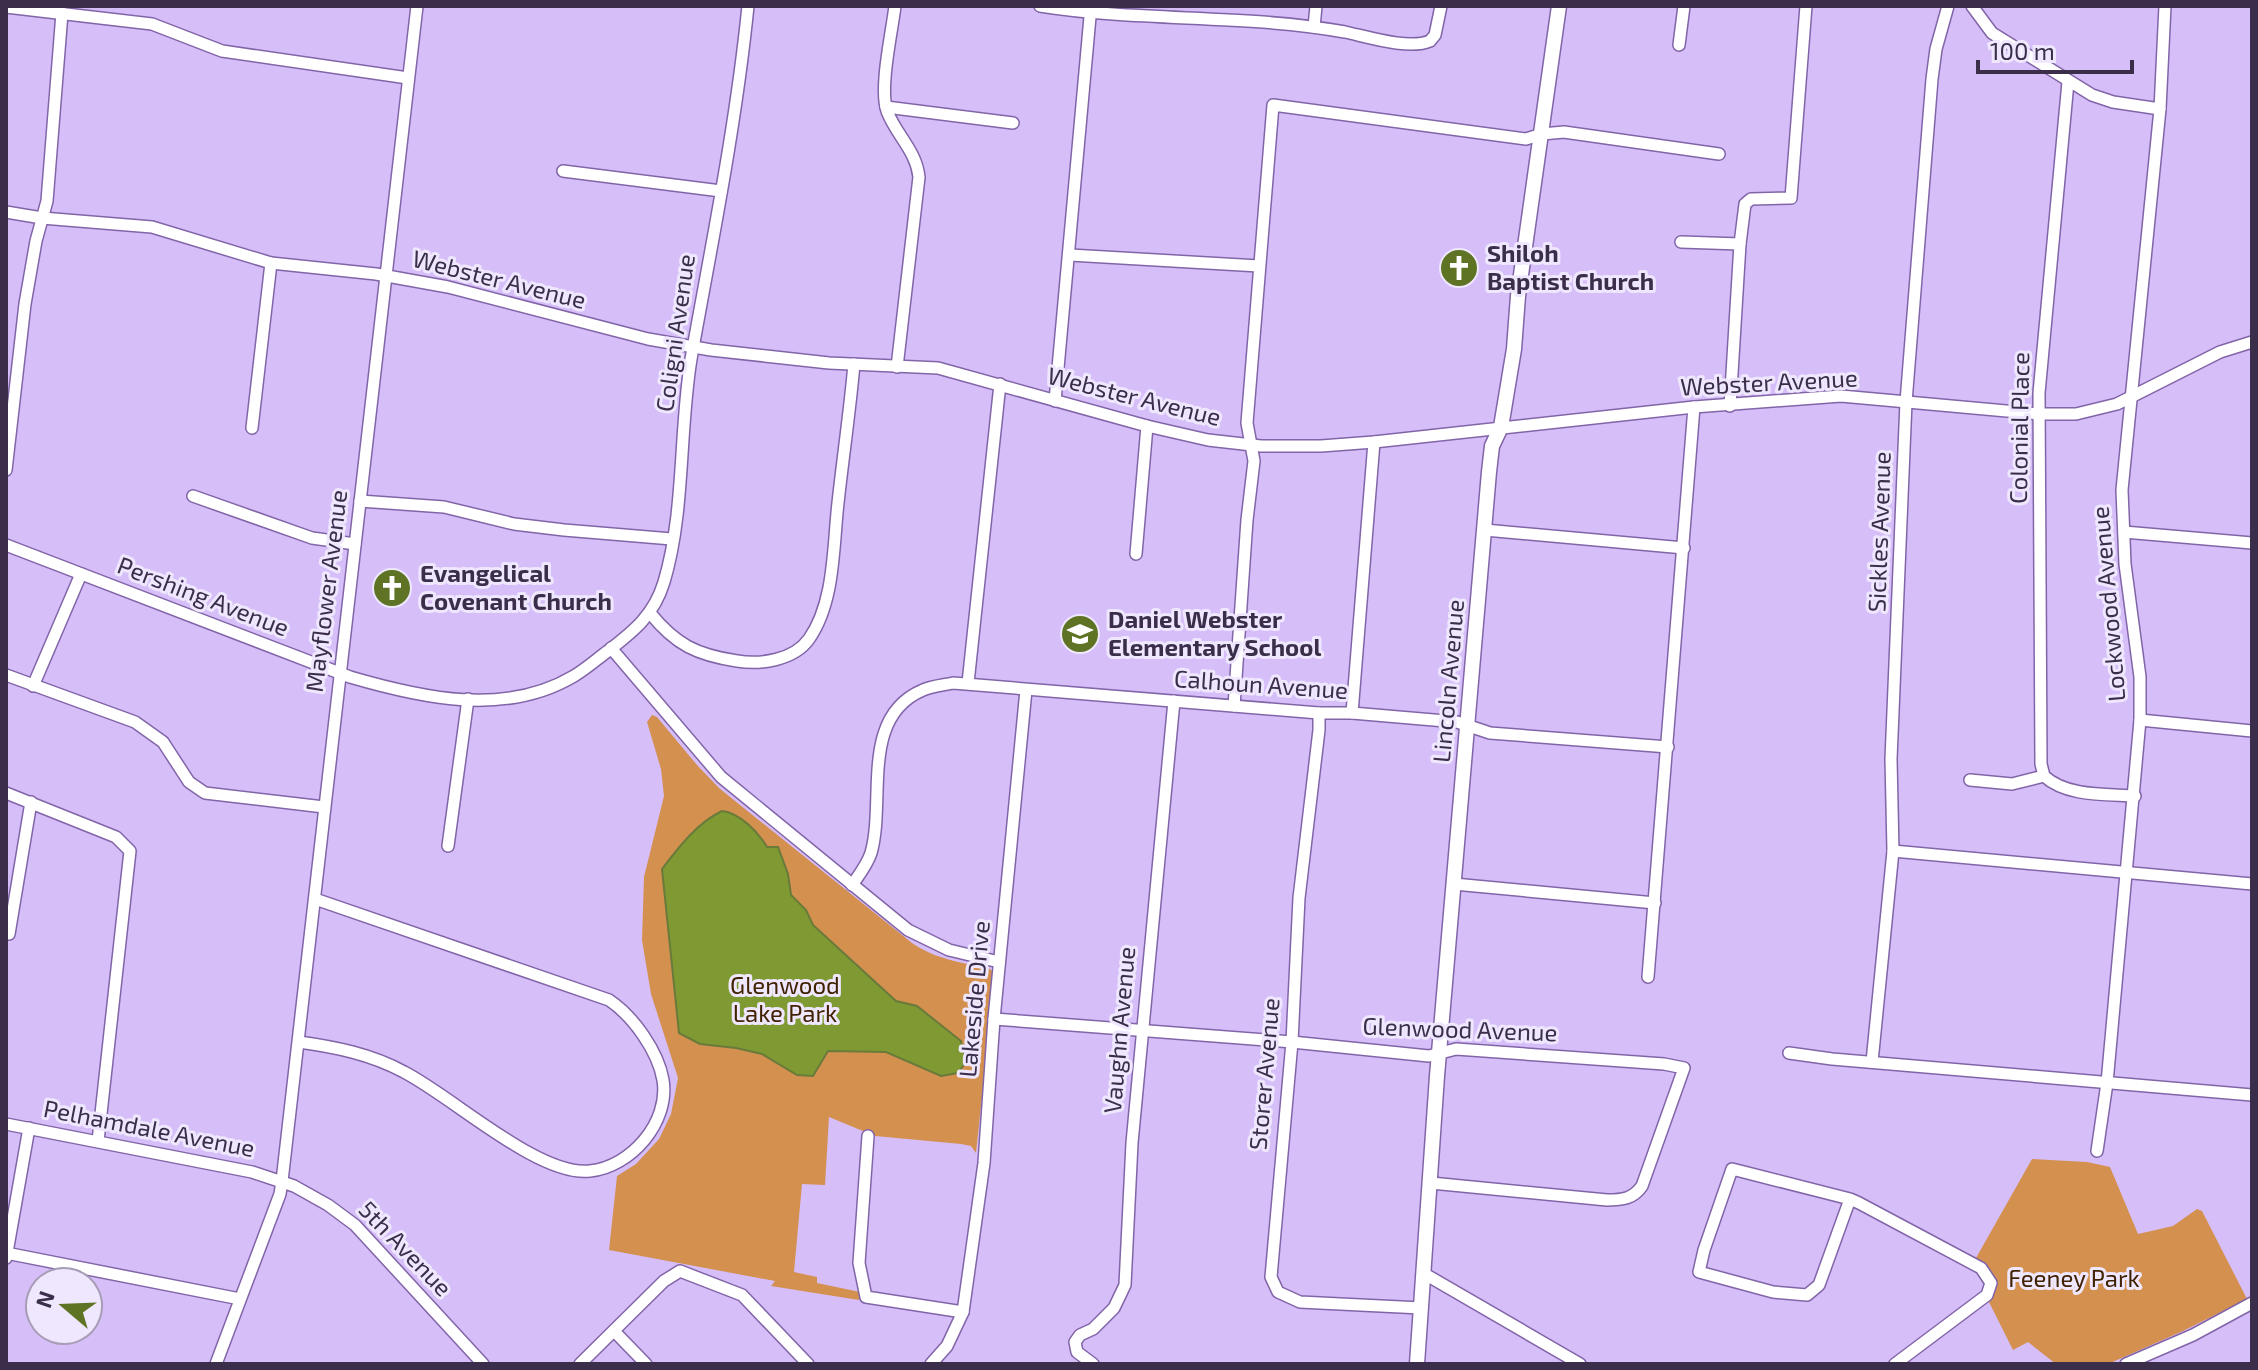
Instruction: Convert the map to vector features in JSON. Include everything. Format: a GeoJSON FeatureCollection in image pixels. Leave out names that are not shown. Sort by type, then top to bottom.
{"type":"FeatureCollection","features":[{"type":"Feature","properties":{"kind":"main road","name":"Lincoln Avenue"},"geometry":{"type":"LineString","coordinates":[[1417,1364],[1440,1053],[1492,446],[1501,427],[1559,6]]}},
{"type":"Feature","properties":{"kind":"street","name":"Mayflower Avenue"},"geometry":{"type":"LineString","coordinates":[[216,1364],[280,1194],[282,1181],[417,6]]}},
{"type":"Feature","properties":{"kind":"street","name":"Coligni Avenue"},"geometry":{"type":"LineString","coordinates":[[611,648],[634,632],[650,613],[665,580],[694,347],[739,95],[748,6]]}},
{"type":"Feature","properties":{"kind":"street"},"geometry":{"type":"LineString","coordinates":[[895,6],[885,85],[886,107],[913,152],[919,177],[897,367]]}},
{"type":"Feature","properties":{"kind":"street"},"geometry":{"type":"LineString","coordinates":[[1040,6],[1314,27],[1423,44],[1435,35],[1441,6]]}},
{"type":"Feature","properties":{"kind":"street"},"geometry":{"type":"LineString","coordinates":[[1314,27],[1316,6]]}},
{"type":"Feature","properties":{"kind":"street"},"geometry":{"type":"LineString","coordinates":[[1679,45],[1684,6]]}},
{"type":"Feature","properties":{"kind":"street"},"geometry":{"type":"LineString","coordinates":[[1730,406],[1745,204],[1751,199],[1791,198],[1806,6]]}},
{"type":"Feature","properties":{"kind":"street","name":"Sickles Avenue"},"geometry":{"type":"LineString","coordinates":[[1872,1062],[1893,851],[1891,759],[1906,402],[1932,79],[1936,49],[1948,6]]}},
{"type":"Feature","properties":{"kind":"street"},"geometry":{"type":"LineString","coordinates":[[1972,6],[1992,33],[2040,61],[2068,82],[2113,102],[2160,109]]}},
{"type":"Feature","properties":{"kind":"street","name":"Lockwood Avenue"},"geometry":{"type":"LineString","coordinates":[[2097,1151],[2107,1083],[2140,720],[2139,663],[2125,564],[2122,490],[2160,109],[2165,6]]}},
{"type":"Feature","properties":{"kind":"street"},"geometry":{"type":"LineString","coordinates":[[6,7],[152,24],[203,45],[241,55],[408,78]]}},
{"type":"Feature","properties":{"kind":"street"},"geometry":{"type":"LineString","coordinates":[[1055,401],[1090,10]]}},
{"type":"Feature","properties":{"kind":"street"},"geometry":{"type":"LineString","coordinates":[[6,470],[25,304],[47,201],[62,13]]}},
{"type":"Feature","properties":{"kind":"street","name":"Colonial Place"},"geometry":{"type":"LineString","coordinates":[[2044,776],[2041,747],[2039,414],[2068,82]]}},
{"type":"Feature","properties":{"kind":"street"},"geometry":{"type":"LineString","coordinates":[[1234,706],[1254,461],[1247,423],[1273,105],[1526,139],[1564,132],[1719,154]]}},
{"type":"Feature","properties":{"kind":"street"},"geometry":{"type":"LineString","coordinates":[[886,107],[1013,123]]}},
{"type":"Feature","properties":{"kind":"street"},"geometry":{"type":"LineString","coordinates":[[563,171],[721,191]]}},
{"type":"Feature","properties":{"kind":"street","name":"Webster Avenue"},"geometry":{"type":"LineString","coordinates":[[6,212],[152,227],[271,263],[386,275],[448,287],[648,339],[694,347],[761,356],[938,368],[1147,426],[1208,440],[1249,445],[1321,446],[1374,442],[1694,407],[1841,396],[2039,414],[2076,414],[2131,398],[2220,352],[2252,342]]}},
{"type":"Feature","properties":{"kind":"street"},"geometry":{"type":"LineString","coordinates":[[1681,242],[1740,244]]}},
{"type":"Feature","properties":{"kind":"street"},"geometry":{"type":"LineString","coordinates":[[1070,255],[1259,266]]}},
{"type":"Feature","properties":{"kind":"street"},"geometry":{"type":"LineString","coordinates":[[252,428],[271,263]]}},
{"type":"Feature","properties":{"kind":"street"},"geometry":{"type":"LineString","coordinates":[[650,613],[666,632],[686,647],[725,660],[747,663],[769,661],[784,657],[808,641],[818,623],[829,576],[854,364]]}},
{"type":"Feature","properties":{"kind":"street"},"geometry":{"type":"LineString","coordinates":[[968,683],[1000,384]]}},
{"type":"Feature","properties":{"kind":"street"},"geometry":{"type":"LineString","coordinates":[[1648,977],[1694,407]]}},
{"type":"Feature","properties":{"kind":"street"},"geometry":{"type":"LineString","coordinates":[[1136,554],[1147,426]]}},
{"type":"Feature","properties":{"kind":"street"},"geometry":{"type":"LineString","coordinates":[[1352,713],[1374,442]]}},
{"type":"Feature","properties":{"kind":"street"},"geometry":{"type":"LineString","coordinates":[[193,496],[312,538],[355,544]]}},
{"type":"Feature","properties":{"kind":"street"},"geometry":{"type":"LineString","coordinates":[[360,501],[444,507],[514,524],[672,539]]}},
{"type":"Feature","properties":{"kind":"street"},"geometry":{"type":"LineString","coordinates":[[1485,530],[1684,548]]}},
{"type":"Feature","properties":{"kind":"street"},"geometry":{"type":"LineString","coordinates":[[2124,532],[2252,543]]}},
{"type":"Feature","properties":{"kind":"street","name":"Pershing Avenue"},"geometry":{"type":"LineString","coordinates":[[6,545],[340,673],[425,697],[517,697],[574,676],[611,648]]}},
{"type":"Feature","properties":{"kind":"street"},"geometry":{"type":"LineString","coordinates":[[33,686],[81,574]]}},
{"type":"Feature","properties":{"kind":"street"},"geometry":{"type":"LineString","coordinates":[[611,648],[721,777],[852,885],[923,940],[999,962]]}},
{"type":"Feature","properties":{"kind":"street"},"geometry":{"type":"LineString","coordinates":[[6,675],[135,722],[154,734],[171,751],[189,782],[205,793],[324,807]]}},
{"type":"Feature","properties":{"kind":"street","name":"Calhoun Avenue"},"geometry":{"type":"LineString","coordinates":[[852,885],[870,854],[875,830],[883,732],[895,712],[925,689],[968,683],[1319,713],[1352,713],[1467,724],[1490,733],[1668,747]]}},
{"type":"Feature","properties":{"kind":"street","name":"Lakeside Drive"},"geometry":{"type":"LineString","coordinates":[[935,1363],[963,1312],[984,1163],[999,962],[1026,690]]}},
{"type":"Feature","properties":{"kind":"street"},"geometry":{"type":"LineString","coordinates":[[448,846],[468,699]]}},
{"type":"Feature","properties":{"kind":"street","name":"Vaughn Avenue"},"geometry":{"type":"LineString","coordinates":[[1093,1364],[1077,1352],[1075,1342],[1114,1308],[1125,1285],[1132,1143],[1174,701]]}},
{"type":"Feature","properties":{"kind":"street","name":"Storer Avenue"},"geometry":{"type":"LineString","coordinates":[[1319,713],[1299,898],[1292,1042],[1272,1250],[1273,1286],[1286,1298],[1300,1302],[1421,1308]]}},
{"type":"Feature","properties":{"kind":"street"},"geometry":{"type":"LineString","coordinates":[[2140,720],[2252,731]]}},
{"type":"Feature","properties":{"kind":"street"},"geometry":{"type":"LineString","coordinates":[[1970,780],[2012,784],[2044,776],[2052,783],[2079,792],[2135,796]]}},
{"type":"Feature","properties":{"kind":"street"},"geometry":{"type":"LineString","coordinates":[[6,793],[116,837],[130,851],[98,1141]]}},
{"type":"Feature","properties":{"kind":"street"},"geometry":{"type":"LineString","coordinates":[[9,934],[31,802]]}},
{"type":"Feature","properties":{"kind":"street"},"geometry":{"type":"LineString","coordinates":[[1893,851],[2252,884]]}},
{"type":"Feature","properties":{"kind":"street"},"geometry":{"type":"LineString","coordinates":[[1454,884],[1655,903]]}},
{"type":"Feature","properties":{"kind":"street"},"geometry":{"type":"LineString","coordinates":[[299,1042],[379,1060],[439,1092],[547,1164],[572,1171],[605,1168],[635,1151],[654,1124],[663,1096],[663,1076],[652,1053],[619,1006],[609,1000],[315,899]]}},
{"type":"Feature","properties":{"kind":"street","name":"Glenwood Avenue"},"geometry":{"type":"LineString","coordinates":[[994,1019],[1429,1056],[1456,1049],[1684,1068],[1642,1186],[1638,1193],[1623,1200],[1431,1183]]}},
{"type":"Feature","properties":{"kind":"street"},"geometry":{"type":"LineString","coordinates":[[1789,1053],[2252,1095]]}},
{"type":"Feature","properties":{"kind":"street","name":"Pelhamdale Avenue"},"geometry":{"type":"LineString","coordinates":[[6,1124],[252,1172],[282,1181]]}},
{"type":"Feature","properties":{"kind":"street"},"geometry":{"type":"LineString","coordinates":[[29,1128],[6,1255],[240,1299]]}},
{"type":"Feature","properties":{"kind":"street"},"geometry":{"type":"LineString","coordinates":[[868,1136],[859,1263],[866,1297],[963,1312]]}},
{"type":"Feature","properties":{"kind":"street"},"geometry":{"type":"LineString","coordinates":[[1850,1199],[1819,1285],[1807,1295],[1773,1292],[1699,1272],[1732,1169],[1850,1199],[1970,1262],[1988,1276],[1991,1283],[1987,1295],[1895,1364]]}},
{"type":"Feature","properties":{"kind":"street","name":"5th Avenue"},"geometry":{"type":"LineString","coordinates":[[282,1181],[328,1205],[355,1225],[483,1364]]}},
{"type":"Feature","properties":{"kind":"street"},"geometry":{"type":"LineString","coordinates":[[580,1364],[671,1274],[680,1271],[742,1295],[808,1364]]}},
{"type":"Feature","properties":{"kind":"street"},"geometry":{"type":"LineString","coordinates":[[1423,1273],[1580,1364]]}},
{"type":"Feature","properties":{"kind":"street"},"geometry":{"type":"LineString","coordinates":[[2126,1364],[2193,1335],[2252,1303]]}},
{"type":"Feature","properties":{"kind":"street"},"geometry":{"type":"LineString","coordinates":[[614,1331],[646,1364]]}},
{"type":"Feature","properties":{"kind":"green space","name":"Glenwood Lake Park"},"geometry":{"type":"Polygon","coordinates":[[[652,715],[719,788],[912,943],[940,957],[990,969],[995,974],[976,1153],[971,1146],[961,1144],[875,1136],[829,1117],[825,1185],[802,1184],[794,1272],[817,1277],[817,1283],[860,1292],[859,1300],[771,1286],[775,1281],[609,1250],[617,1176],[636,1164],[659,1139],[671,1114],[678,1078],[651,994],[642,940],[644,877],[664,796],[661,769],[647,722],[652,715]]]}},
{"type":"Feature","properties":{"kind":"green space","name":"Feeney Park"},"geometry":{"type":"Polygon","coordinates":[[[2032,1159],[2087,1162],[2110,1167],[2138,1234],[2173,1226],[2197,1209],[2202,1211],[2247,1299],[2108,1364],[2056,1364],[2028,1342],[2013,1350],[1989,1302],[1995,1288],[1994,1277],[1976,1258],[2032,1159]]]}},
{"type":"Feature","properties":{"kind":"shaded area"},"geometry":{"type":"Polygon","coordinates":[[[722,811],[748,824],[767,847],[778,847],[788,874],[791,895],[806,910],[813,925],[896,1001],[917,1006],[961,1041],[966,1062],[958,1073],[941,1076],[886,1052],[828,1051],[813,1076],[797,1075],[762,1054],[700,1044],[679,1033],[662,869],[697,829],[722,811]]]}},
{"type":"Feature","properties":{"kind":"place","name":"Shiloh Baptist Church"},"geometry":{"type":"Point","coordinates":[1459,268]}},
{"type":"Feature","properties":{"kind":"place","name":"Evangelical Covenant Church"},"geometry":{"type":"Point","coordinates":[392,588]}},
{"type":"Feature","properties":{"kind":"place","name":"Daniel Webster Elementary School"},"geometry":{"type":"Point","coordinates":[1080,634]}}]}
